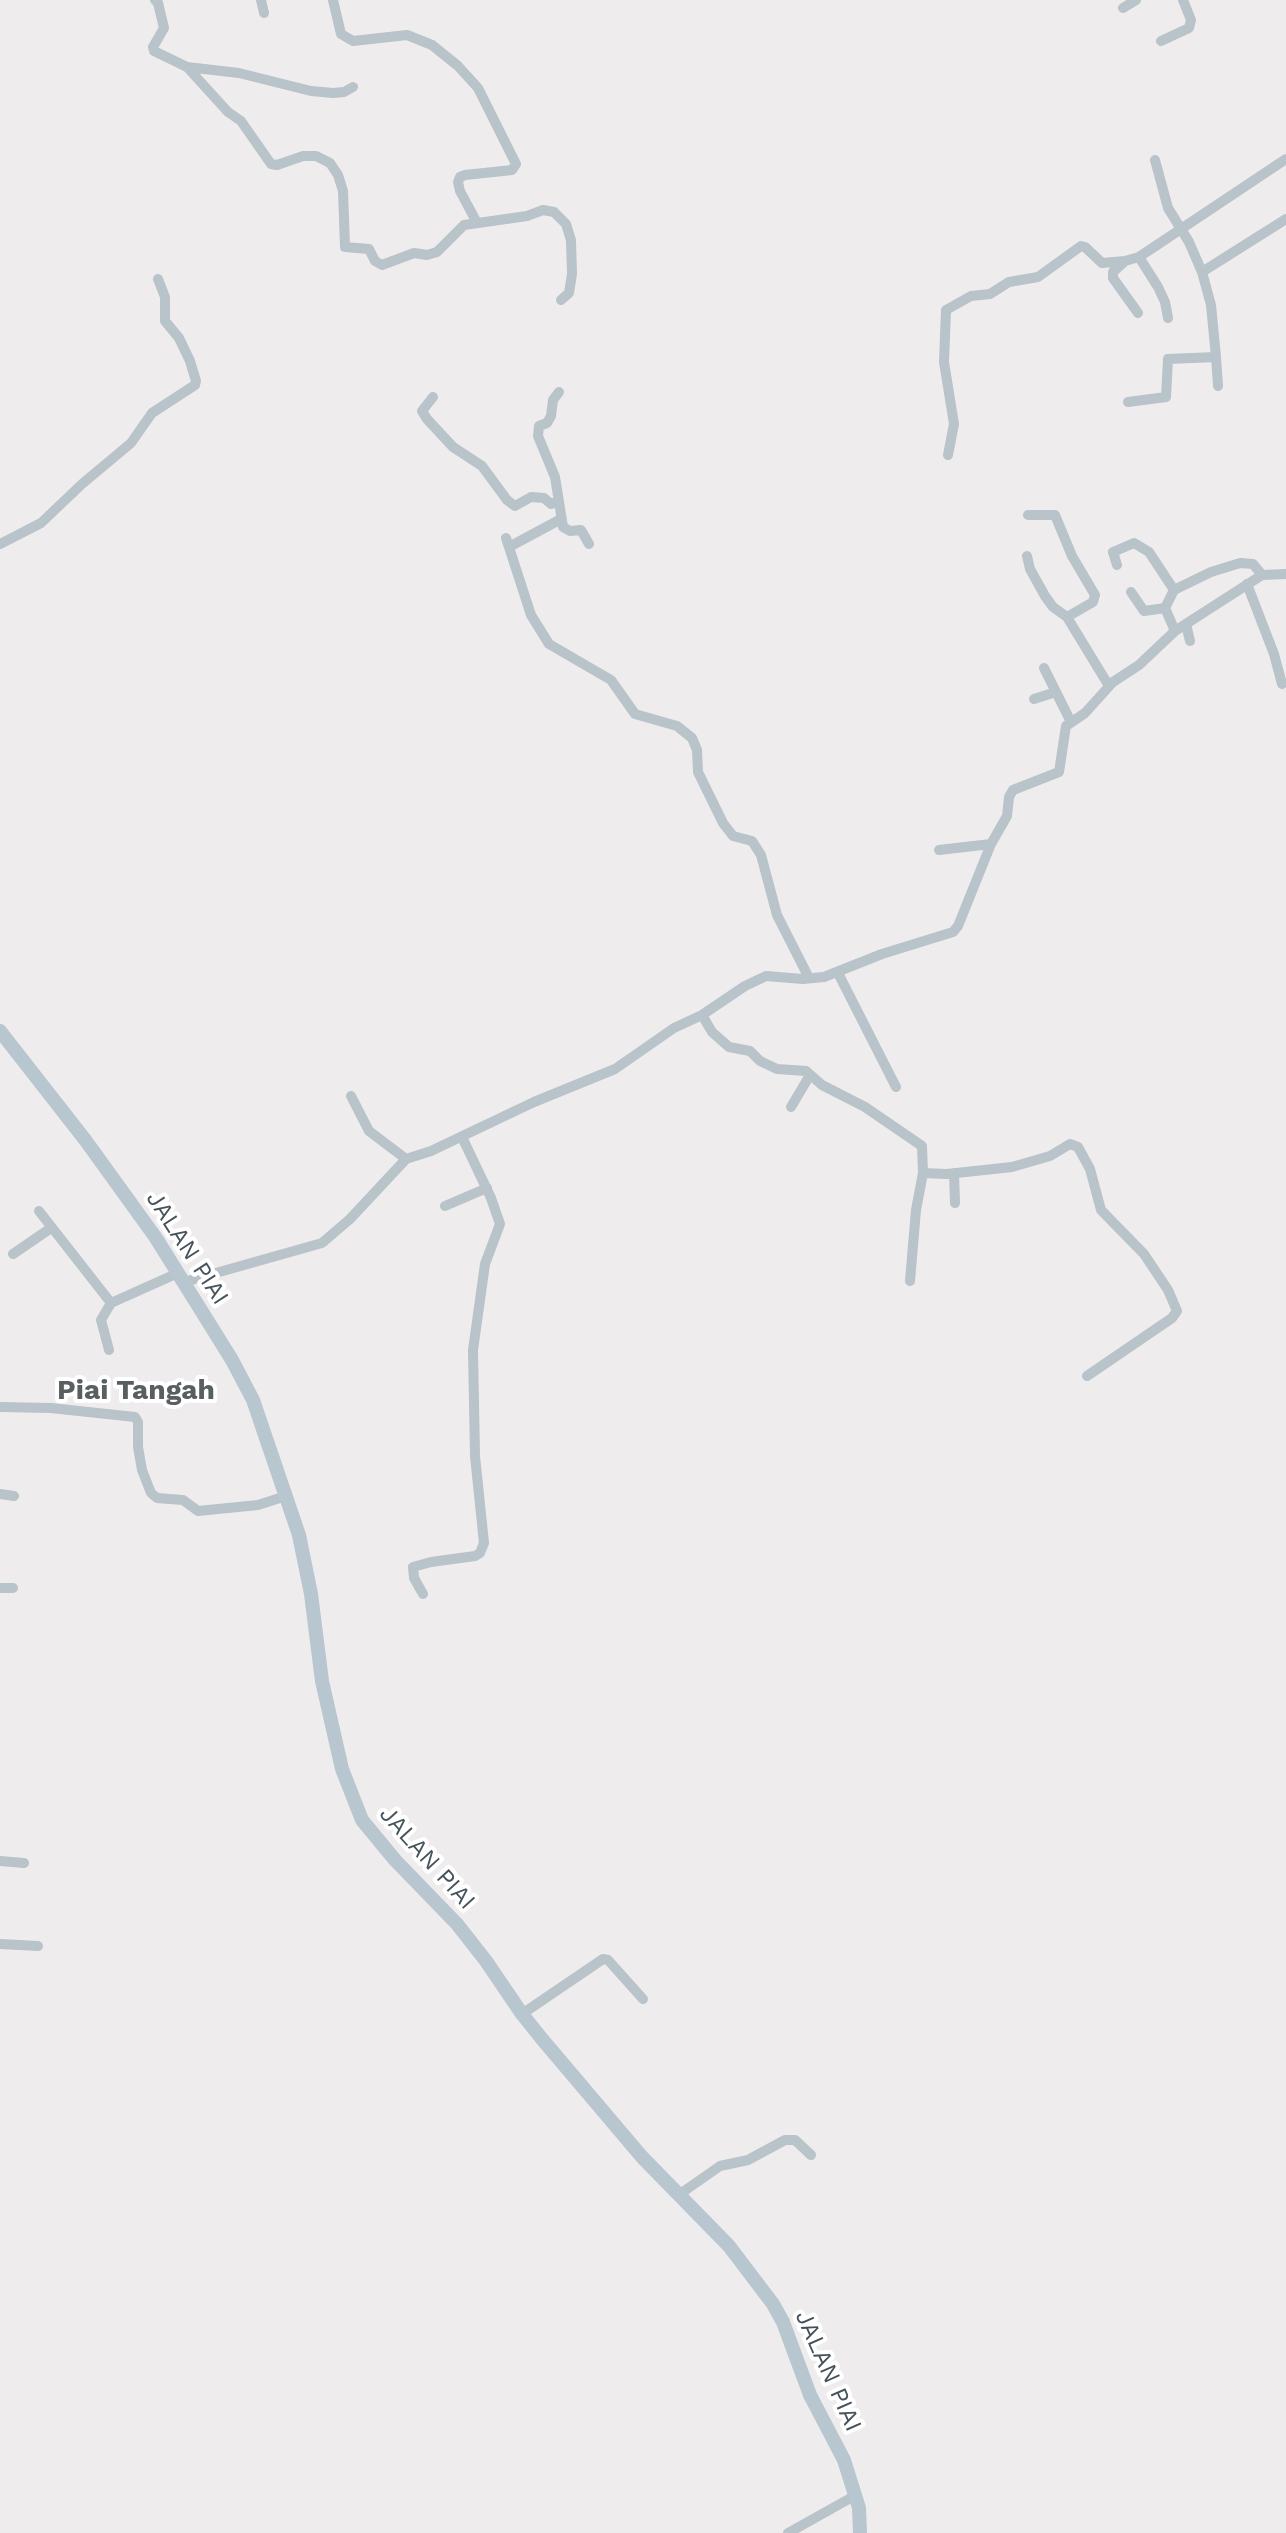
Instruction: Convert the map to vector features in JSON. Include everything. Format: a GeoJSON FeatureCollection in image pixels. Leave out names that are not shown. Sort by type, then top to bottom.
{"type":"FeatureCollection","features":[{"type":"Feature","properties":{"kind":"street"},"geometry":{"type":"LineString","coordinates":[[155,0],[163,17],[164,28],[153,47],[154,51],[187,67],[239,73],[311,91],[344,92],[353,87]]}},
{"type":"Feature","properties":{"kind":"street"},"geometry":{"type":"LineString","coordinates":[[261,0],[264,13]]}},
{"type":"Feature","properties":{"kind":"street"},"geometry":{"type":"LineString","coordinates":[[333,0],[341,34],[353,41],[407,35],[432,45],[458,66],[478,88],[516,164],[512,170],[460,177],[460,191],[476,221]]}},
{"type":"Feature","properties":{"kind":"street"},"geometry":{"type":"LineString","coordinates":[[1123,8],[1136,0]]}},
{"type":"Feature","properties":{"kind":"street"},"geometry":{"type":"LineString","coordinates":[[1161,41],[1189,28],[1191,20],[1183,0]]}},
{"type":"Feature","properties":{"kind":"street"},"geometry":{"type":"LineString","coordinates":[[187,67],[228,112],[241,121],[271,164],[281,164],[303,156],[316,156],[330,163],[343,191],[346,248],[369,249],[375,261],[382,265],[414,253],[427,255],[437,252],[458,229],[476,221],[527,216],[543,210],[554,212],[566,224],[571,240],[569,293],[561,300]]}},
{"type":"Feature","properties":{"kind":"street"},"geometry":{"type":"LineString","coordinates":[[1155,160],[1168,208],[1202,272],[1211,305],[1218,386]]}},
{"type":"Feature","properties":{"kind":"street"},"geometry":{"type":"LineString","coordinates":[[948,455],[954,424],[944,362],[946,310],[971,296],[990,294],[1009,282],[1038,277],[1081,246],[1100,262],[1139,257],[1284,165]]}},
{"type":"Feature","properties":{"kind":"street"},"geometry":{"type":"LineString","coordinates":[[1202,272],[1286,219]]}},
{"type":"Feature","properties":{"kind":"street"},"geometry":{"type":"LineString","coordinates":[[1139,257],[1158,287],[1168,318]]}},
{"type":"Feature","properties":{"kind":"street"},"geometry":{"type":"LineString","coordinates":[[1125,261],[1113,272],[1113,278],[1138,313]]}},
{"type":"Feature","properties":{"kind":"street"},"geometry":{"type":"LineString","coordinates":[[0,544],[41,523],[120,453],[152,413],[195,385],[190,361],[179,338],[165,321],[165,297],[158,279]]}},
{"type":"Feature","properties":{"kind":"street"},"geometry":{"type":"LineString","coordinates":[[1128,402],[1166,397],[1168,359],[1216,357]]}},
{"type":"Feature","properties":{"kind":"street"},"geometry":{"type":"LineString","coordinates":[[559,392],[553,400],[547,423],[539,426],[538,436],[553,468],[563,527],[570,531],[581,530],[589,544]]}},
{"type":"Feature","properties":{"kind":"street"},"geometry":{"type":"LineString","coordinates":[[433,397],[422,411],[427,419],[453,447],[482,466],[507,500],[515,506],[531,497],[544,498],[551,504],[559,501]]}},
{"type":"Feature","properties":{"kind":"street"},"geometry":{"type":"LineString","coordinates":[[1028,515],[1055,515],[1072,556],[1095,595],[1093,602],[1067,617]]}},
{"type":"Feature","properties":{"kind":"street"},"geometry":{"type":"LineString","coordinates":[[561,519],[508,542],[536,625],[549,644],[611,680],[635,714],[677,726],[692,738],[697,750],[698,772],[723,823],[733,836],[752,841],[761,855],[777,915],[809,978]]}},
{"type":"Feature","properties":{"kind":"street"},"geometry":{"type":"LineString","coordinates":[[1117,565],[1113,552],[1134,543],[1149,552],[1174,590]]}},
{"type":"Feature","properties":{"kind":"street"},"geometry":{"type":"LineString","coordinates":[[1027,556],[1030,569],[1050,603],[1067,617],[1109,686]]}},
{"type":"Feature","properties":{"kind":"street"},"geometry":{"type":"LineString","coordinates":[[1165,608],[1174,590],[1211,572],[1240,563],[1253,564],[1262,575]]}},
{"type":"Feature","properties":{"kind":"street"},"geometry":{"type":"LineString","coordinates":[[109,1350],[101,1320],[111,1303],[181,1278],[322,1243],[350,1219],[406,1159],[615,1069],[674,1028],[702,1015],[745,986],[766,976],[809,978],[838,973],[882,954],[953,932],[991,844],[1007,816],[1009,797],[1013,790],[1059,772],[1064,733],[1071,722],[1175,631],[1262,575],[1286,574]]}},
{"type":"Feature","properties":{"kind":"street"},"geometry":{"type":"LineString","coordinates":[[1247,584],[1282,684]]}},
{"type":"Feature","properties":{"kind":"street"},"geometry":{"type":"LineString","coordinates":[[1131,592],[1144,611],[1165,608]]}},
{"type":"Feature","properties":{"kind":"street"},"geometry":{"type":"LineString","coordinates":[[1165,608],[1175,631]]}},
{"type":"Feature","properties":{"kind":"street"},"geometry":{"type":"LineString","coordinates":[[1186,624],[1190,641]]}},
{"type":"Feature","properties":{"kind":"street"},"geometry":{"type":"LineString","coordinates":[[1044,668],[1071,722]]}},
{"type":"Feature","properties":{"kind":"street"},"geometry":{"type":"LineString","coordinates":[[1034,699],[1056,692]]}},
{"type":"Feature","properties":{"kind":"street"},"geometry":{"type":"LineString","coordinates":[[939,850],[991,844]]}},
{"type":"Feature","properties":{"kind":"street"},"geometry":{"type":"LineString","coordinates":[[838,973],[896,1087]]}},
{"type":"Feature","properties":{"kind":"street"},"geometry":{"type":"LineString","coordinates":[[702,1015],[712,1032],[729,1047],[750,1051],[760,1061],[777,1069],[806,1071],[918,1141],[924,1150],[923,1173],[916,1210],[910,1281]]}},
{"type":"Feature","properties":{"kind":"street","name":"JALAN PIAI"},"geometry":{"type":"LineString","coordinates":[[0,1031],[149,1228],[245,1383],[286,1496],[304,1557],[322,1681],[353,1803],[372,1833],[457,1924],[522,2014],[642,2157],[737,2256],[773,2304],[783,2322],[810,2395],[838,2445],[856,2495],[860,2533]]}},
{"type":"Feature","properties":{"kind":"street"},"geometry":{"type":"LineString","coordinates":[[791,1107],[810,1075]]}},
{"type":"Feature","properties":{"kind":"street"},"geometry":{"type":"LineString","coordinates":[[351,1096],[369,1131],[406,1159]]}},
{"type":"Feature","properties":{"kind":"street"},"geometry":{"type":"LineString","coordinates":[[423,1594],[414,1578],[413,1567],[475,1556],[483,1549],[484,1543],[475,1456],[472,1366],[485,1264],[500,1224],[487,1188],[462,1137]]}},
{"type":"Feature","properties":{"kind":"street"},"geometry":{"type":"LineString","coordinates":[[923,1173],[954,1173],[1030,1163],[1070,1144],[1084,1154],[1101,1210],[1144,1254],[1168,1290],[1177,1311],[1172,1318],[1087,1376]]}},
{"type":"Feature","properties":{"kind":"street"},"geometry":{"type":"LineString","coordinates":[[954,1173],[955,1203]]}},
{"type":"Feature","properties":{"kind":"street"},"geometry":{"type":"LineString","coordinates":[[445,1206],[487,1188]]}},
{"type":"Feature","properties":{"kind":"street"},"geometry":{"type":"LineString","coordinates":[[39,1211],[111,1303]]}},
{"type":"Feature","properties":{"kind":"street"},"geometry":{"type":"LineString","coordinates":[[13,1254],[51,1228]]}},
{"type":"Feature","properties":{"kind":"street"},"geometry":{"type":"LineString","coordinates":[[0,1407],[51,1408],[135,1417],[142,1470],[151,1493],[157,1498],[183,1500],[198,1511],[258,1505],[286,1496]]}},
{"type":"Feature","properties":{"kind":"street"},"geometry":{"type":"LineString","coordinates":[[0,1494],[14,1496]]}},
{"type":"Feature","properties":{"kind":"street"},"geometry":{"type":"LineString","coordinates":[[0,1588],[13,1588]]}},
{"type":"Feature","properties":{"kind":"street"},"geometry":{"type":"LineString","coordinates":[[0,1861],[24,1863]]}},
{"type":"Feature","properties":{"kind":"street"},"geometry":{"type":"LineString","coordinates":[[0,1944],[38,1946]]}},
{"type":"Feature","properties":{"kind":"street"},"geometry":{"type":"LineString","coordinates":[[522,2014],[603,1959],[608,1960],[643,1999]]}},
{"type":"Feature","properties":{"kind":"street"},"geometry":{"type":"LineString","coordinates":[[680,2194],[720,2166],[748,2160],[785,2140],[795,2140],[811,2155]]}},
{"type":"Feature","properties":{"kind":"street"},"geometry":{"type":"LineString","coordinates":[[788,2533],[856,2495]]}},
{"type":"Feature","properties":{"kind":"district","name":"Piai Tangah"},"geometry":{"type":"Point","coordinates":[136,1391]}}]}
